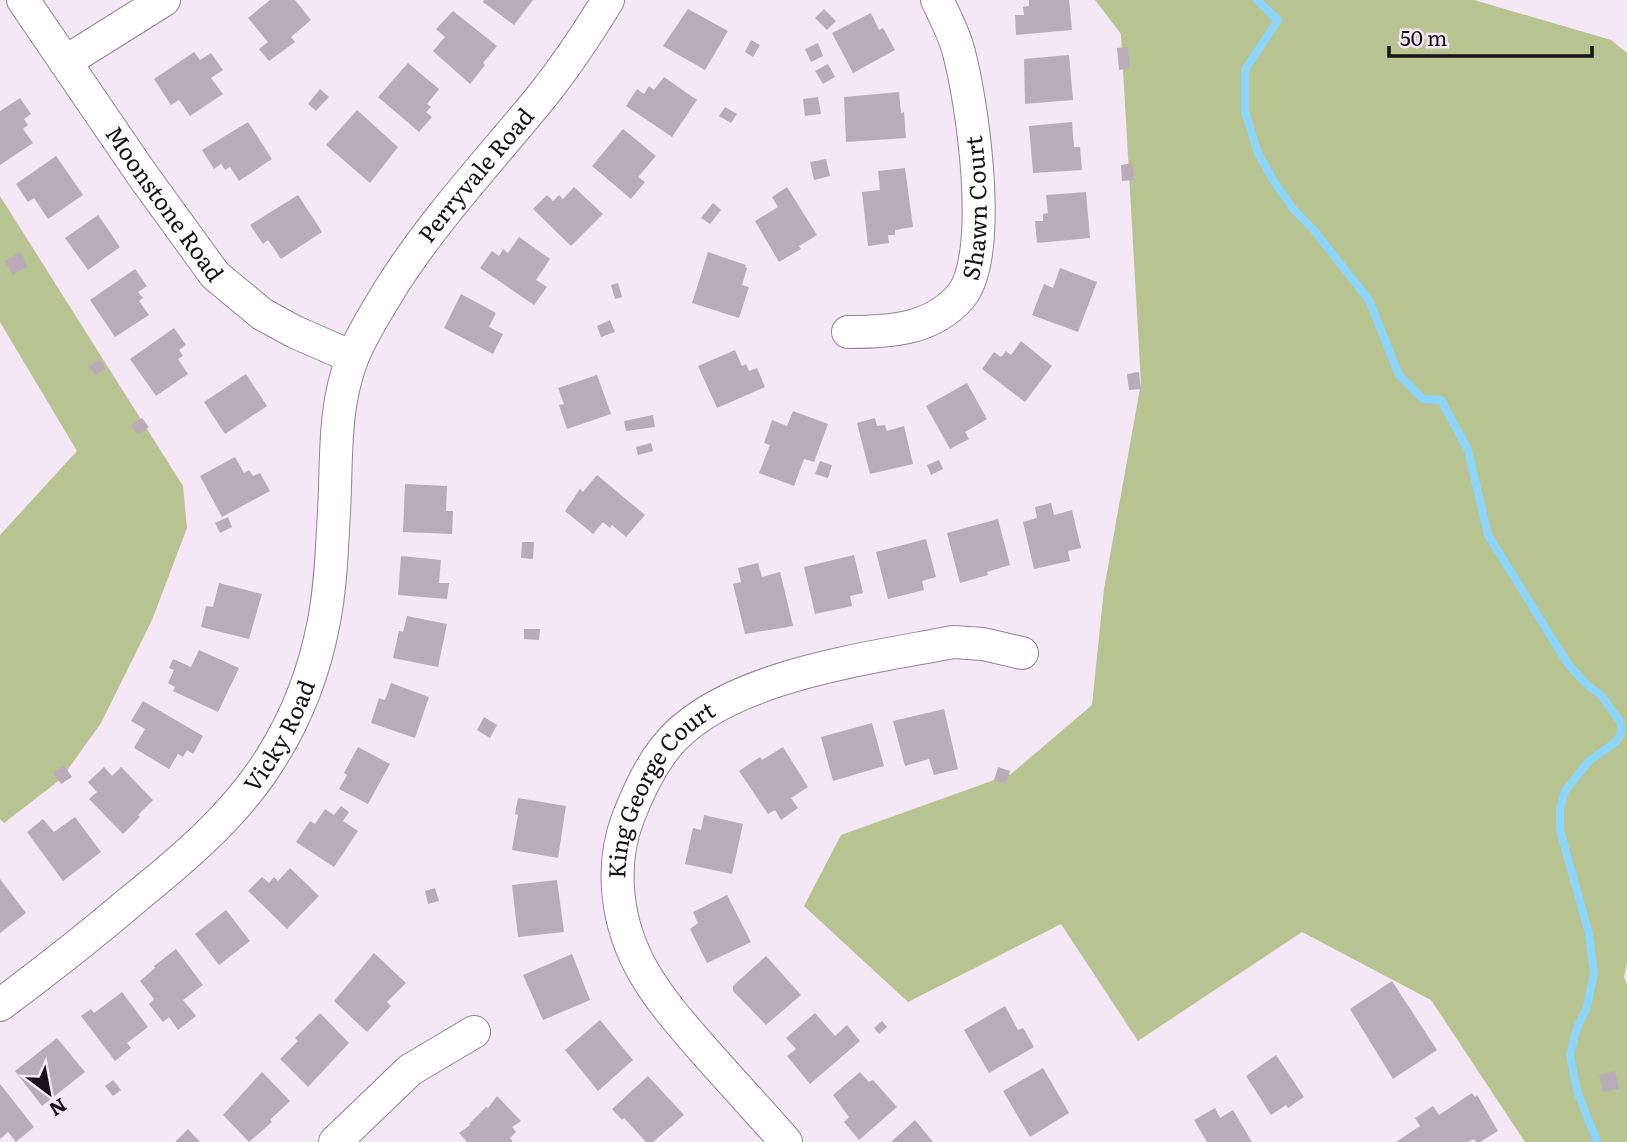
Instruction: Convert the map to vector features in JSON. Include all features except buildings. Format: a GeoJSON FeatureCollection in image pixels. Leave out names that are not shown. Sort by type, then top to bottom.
{"type":"FeatureCollection","features":[{"type":"Feature","properties":{"kind":"street","name":"Moonstone Road"},"geometry":{"type":"LineString","coordinates":[[23,0],[215,275],[262,314],[352,357]]}},
{"type":"Feature","properties":{"kind":"street"},"geometry":{"type":"LineString","coordinates":[[65,62],[164,0]]}},
{"type":"Feature","properties":{"kind":"street","name":"Perryvale Road"},"geometry":{"type":"LineString","coordinates":[[352,357],[413,252],[544,94],[576,51],[608,0]]}},
{"type":"Feature","properties":{"kind":"street","name":"Shawn Court"},"geometry":{"type":"LineString","coordinates":[[848,332],[874,332],[921,325],[952,305],[963,293],[971,274],[978,218],[977,177],[969,107],[958,50],[937,0]]}},
{"type":"Feature","properties":{"kind":"street","name":"Vicky Road"},"geometry":{"type":"LineString","coordinates":[[0,1005],[179,863],[235,807],[270,760],[294,717],[324,621],[334,510],[339,403],[352,357]]}},
{"type":"Feature","properties":{"kind":"street","name":"King George Court"},"geometry":{"type":"LineString","coordinates":[[786,1142],[666,1006],[642,970],[627,937],[619,901],[617,866],[624,829],[641,785],[666,747],[692,722],[723,702],[765,684],[953,642],[983,644],[1023,653]]}},
{"type":"Feature","properties":{"kind":"street"},"geometry":{"type":"LineString","coordinates":[[335,1142],[410,1070],[474,1032]]}},
{"type":"Feature","properties":{"kind":"green space"},"geometry":{"type":"Polygon","coordinates":[[[1095,0],[1474,0],[1611,40],[1627,53],[1627,962],[1624,977],[1627,985],[1627,1142],[1525,1142],[1431,1000],[1302,932],[1138,1041],[1061,924],[908,1002],[804,906],[841,835],[1011,774],[1092,705],[1104,589],[1141,383],[1121,34],[1095,0]]]}},
{"type":"Feature","properties":{"kind":"green space"},"geometry":{"type":"Polygon","coordinates":[[[0,196],[183,486],[187,528],[152,620],[101,723],[61,779],[4,823],[0,819],[0,535],[77,451],[0,322],[0,196]]]}},
{"type":"Feature","properties":{"kind":"waterway"},"geometry":{"type":"LineString","coordinates":[[1257,0],[1278,20],[1245,70],[1245,112],[1258,153],[1294,210],[1312,228],[1369,300],[1399,375],[1423,399],[1441,400],[1468,450],[1488,535],[1568,664],[1588,686],[1601,695],[1621,723],[1621,734],[1617,741],[1589,761],[1565,791],[1560,808],[1560,830],[1589,934],[1594,973],[1587,1007],[1577,1028],[1570,1055],[1577,1091],[1597,1142]]}}]}
